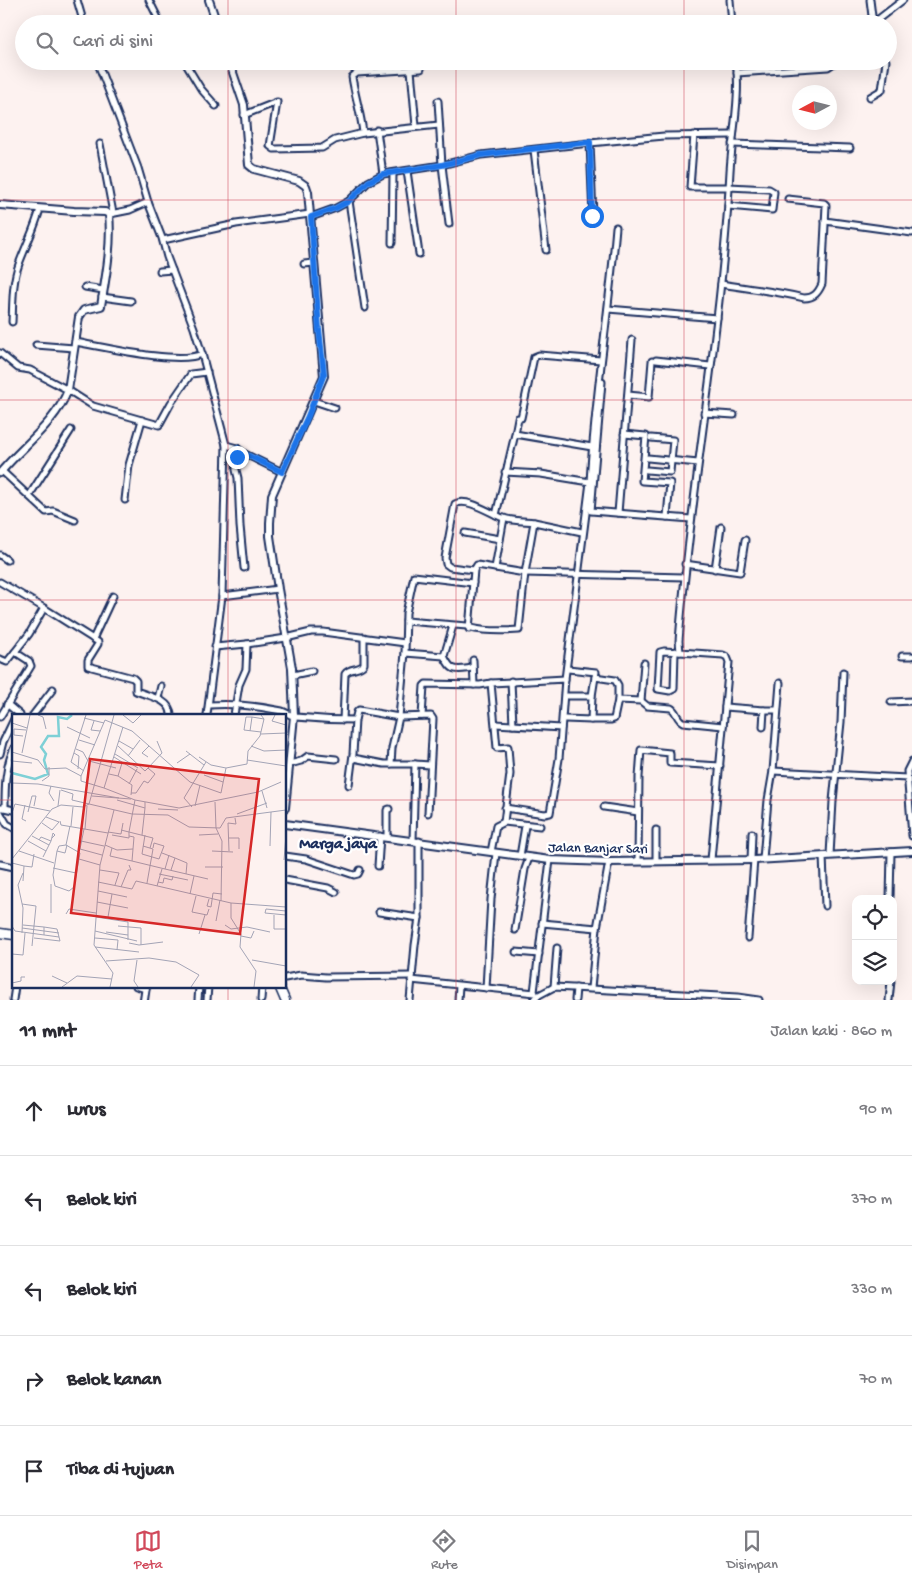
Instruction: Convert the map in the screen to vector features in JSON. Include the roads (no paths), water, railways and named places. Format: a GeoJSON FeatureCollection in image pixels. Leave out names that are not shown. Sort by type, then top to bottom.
{"type":"FeatureCollection","features":[{"type":"Feature","properties":{"kind":"highway"},"geometry":{"type":"LineString","coordinates":[[280,988],[284,1000]]}},
{"type":"Feature","properties":{"kind":"street"},"geometry":{"type":"LineString","coordinates":[[77,0],[81,15]]}},
{"type":"Feature","properties":{"kind":"street"},"geometry":{"type":"LineString","coordinates":[[149,0],[156,15]]}},
{"type":"Feature","properties":{"kind":"street"},"geometry":{"type":"LineString","coordinates":[[210,0],[214,15]]}},
{"type":"Feature","properties":{"kind":"street"},"geometry":{"type":"LineString","coordinates":[[730,0],[731,15]]}},
{"type":"Feature","properties":{"kind":"street"},"geometry":{"type":"LineString","coordinates":[[870,0],[872,15]]}},
{"type":"Feature","properties":{"kind":"street"},"geometry":{"type":"LineString","coordinates":[[884,15],[904,0]]}},
{"type":"Feature","properties":{"kind":"street"},"geometry":{"type":"LineString","coordinates":[[100,70],[138,168],[148,202],[202,354],[226,444],[222,596],[207,714]]}},
{"type":"Feature","properties":{"kind":"street"},"geometry":{"type":"LineString","coordinates":[[189,70],[201,89],[216,106]]}},
{"type":"Feature","properties":{"kind":"street"},"geometry":{"type":"LineString","coordinates":[[232,70],[244,106],[249,165],[254,169],[299,181],[306,186],[310,198],[324,374],[272,495],[271,541],[293,675],[294,716],[286,799]]}},
{"type":"Feature","properties":{"kind":"street"},"geometry":{"type":"LineString","coordinates":[[363,132],[361,113],[357,104],[352,78],[357,74],[411,70],[416,126]]}},
{"type":"Feature","properties":{"kind":"street"},"geometry":{"type":"LineString","coordinates":[[711,860],[730,667],[727,656],[677,651],[660,652],[658,689],[670,691],[674,689],[677,651],[685,564],[721,284],[730,187],[737,70]]}},
{"type":"Feature","properties":{"kind":"street"},"geometry":{"type":"LineString","coordinates":[[737,73],[782,70]]}},
{"type":"Feature","properties":{"kind":"street"},"geometry":{"type":"LineString","coordinates":[[870,97],[882,90],[885,70]]}},
{"type":"Feature","properties":{"kind":"street"},"geometry":{"type":"LineString","coordinates":[[438,101],[448,224]]}},
{"type":"Feature","properties":{"kind":"street"},"geometry":{"type":"LineString","coordinates":[[244,115],[277,102],[270,146],[274,149],[322,148],[335,140],[363,132],[439,125]]}},
{"type":"Feature","properties":{"kind":"street"},"geometry":{"type":"LineString","coordinates":[[377,130],[383,174]]}},
{"type":"Feature","properties":{"kind":"street"},"geometry":{"type":"LineString","coordinates":[[163,240],[236,224],[311,216],[336,208],[349,201],[368,182],[383,174],[442,165],[481,155],[590,142],[694,135],[732,135]]}},
{"type":"Feature","properties":{"kind":"street"},"geometry":{"type":"LineString","coordinates":[[694,135],[690,187],[773,190],[772,210],[728,206]]}},
{"type":"Feature","properties":{"kind":"street"},"geometry":{"type":"LineString","coordinates":[[590,142],[592,216]]}},
{"type":"Feature","properties":{"kind":"street"},"geometry":{"type":"LineString","coordinates":[[76,520],[53,510],[46,512],[1,472],[60,407],[68,390],[80,313],[84,310],[101,306],[109,250],[111,214],[100,144]]}},
{"type":"Feature","properties":{"kind":"street"},"geometry":{"type":"LineString","coordinates":[[732,144],[850,148]]}},
{"type":"Feature","properties":{"kind":"street"},"geometry":{"type":"LineString","coordinates":[[534,150],[546,250]]}},
{"type":"Feature","properties":{"kind":"street"},"geometry":{"type":"LineString","coordinates":[[407,171],[419,254]]}},
{"type":"Feature","properties":{"kind":"street"},"geometry":{"type":"LineString","coordinates":[[392,174],[392,243]]}},
{"type":"Feature","properties":{"kind":"street"},"geometry":{"type":"LineString","coordinates":[[721,284],[751,289],[764,289],[810,298],[817,293],[822,284],[824,204],[788,199]]}},
{"type":"Feature","properties":{"kind":"street"},"geometry":{"type":"LineString","coordinates":[[349,201],[365,308]]}},
{"type":"Feature","properties":{"kind":"street"},"geometry":{"type":"LineString","coordinates":[[0,205],[105,212],[111,214],[130,210],[148,202]]}},
{"type":"Feature","properties":{"kind":"street"},"geometry":{"type":"LineString","coordinates":[[12,322],[13,288],[19,265],[34,230],[40,209]]}},
{"type":"Feature","properties":{"kind":"street"},"geometry":{"type":"LineString","coordinates":[[825,220],[912,233]]}},
{"type":"Feature","properties":{"kind":"street"},"geometry":{"type":"LineString","coordinates":[[505,808],[545,814],[550,813],[559,759],[565,679],[582,532],[590,482],[592,446],[616,227]]}},
{"type":"Feature","properties":{"kind":"street"},"geometry":{"type":"LineString","coordinates":[[304,264],[314,263]]}},
{"type":"Feature","properties":{"kind":"street"},"geometry":{"type":"LineString","coordinates":[[160,271],[172,270]]}},
{"type":"Feature","properties":{"kind":"street"},"geometry":{"type":"LineString","coordinates":[[85,287],[131,301]]}},
{"type":"Feature","properties":{"kind":"street"},"geometry":{"type":"LineString","coordinates":[[608,309],[717,318]]}},
{"type":"Feature","properties":{"kind":"street"},"geometry":{"type":"LineString","coordinates":[[618,513],[632,340]]}},
{"type":"Feature","properties":{"kind":"street"},"geometry":{"type":"LineString","coordinates":[[36,345],[75,345],[175,358],[197,357],[202,354]]}},
{"type":"Feature","properties":{"kind":"street"},"geometry":{"type":"LineString","coordinates":[[0,353],[18,368],[30,370],[68,390],[92,406],[160,425],[171,403],[191,374],[207,372]]}},
{"type":"Feature","properties":{"kind":"street"},"geometry":{"type":"LineString","coordinates":[[496,515],[518,418],[522,418],[534,358],[539,354],[601,360]]}},
{"type":"Feature","properties":{"kind":"street"},"geometry":{"type":"LineString","coordinates":[[628,396],[649,397],[654,361],[710,366]]}},
{"type":"Feature","properties":{"kind":"street"},"geometry":{"type":"LineString","coordinates":[[603,374],[591,511],[691,520]]}},
{"type":"Feature","properties":{"kind":"street"},"geometry":{"type":"LineString","coordinates":[[314,401],[335,408]]}},
{"type":"Feature","properties":{"kind":"street"},"geometry":{"type":"LineString","coordinates":[[704,413],[734,415]]}},
{"type":"Feature","properties":{"kind":"street"},"geometry":{"type":"LineString","coordinates":[[124,500],[130,465],[142,420]]}},
{"type":"Feature","properties":{"kind":"street"},"geometry":{"type":"LineString","coordinates":[[29,496],[71,430]]}},
{"type":"Feature","properties":{"kind":"street"},"geometry":{"type":"LineString","coordinates":[[515,434],[592,446]]}},
{"type":"Feature","properties":{"kind":"street"},"geometry":{"type":"LineString","coordinates":[[624,434],[646,436],[642,481],[670,483],[667,518]]}},
{"type":"Feature","properties":{"kind":"street"},"geometry":{"type":"LineString","coordinates":[[647,470],[670,472],[673,440],[651,438]]}},
{"type":"Feature","properties":{"kind":"street"},"geometry":{"type":"LineString","coordinates":[[226,444],[282,472]]}},
{"type":"Feature","properties":{"kind":"street"},"geometry":{"type":"LineString","coordinates":[[237,448],[236,468],[244,568]]}},
{"type":"Feature","properties":{"kind":"street"},"geometry":{"type":"LineString","coordinates":[[648,458],[698,463]]}},
{"type":"Feature","properties":{"kind":"street"},"geometry":{"type":"LineString","coordinates":[[506,472],[541,474],[590,482]]}},
{"type":"Feature","properties":{"kind":"street"},"geometry":{"type":"LineString","coordinates":[[474,570],[450,567],[446,564],[445,558],[455,504],[459,502],[477,506],[504,518],[582,532]]}},
{"type":"Feature","properties":{"kind":"street"},"geometry":{"type":"LineString","coordinates":[[495,568],[504,518]]}},
{"type":"Feature","properties":{"kind":"street"},"geometry":{"type":"LineString","coordinates":[[406,621],[467,626],[469,629],[519,630],[525,573],[534,522]]}},
{"type":"Feature","properties":{"kind":"street"},"geometry":{"type":"LineString","coordinates":[[715,569],[721,527]]}},
{"type":"Feature","properties":{"kind":"street"},"geometry":{"type":"LineString","coordinates":[[465,533],[500,539]]}},
{"type":"Feature","properties":{"kind":"street"},"geometry":{"type":"LineString","coordinates":[[685,564],[740,572],[745,540]]}},
{"type":"Feature","properties":{"kind":"street"},"geometry":{"type":"LineString","coordinates":[[0,555],[7,560]]}},
{"type":"Feature","properties":{"kind":"street"},"geometry":{"type":"LineString","coordinates":[[469,629],[474,570],[477,566],[525,573],[684,577]]}},
{"type":"Feature","properties":{"kind":"street"},"geometry":{"type":"LineString","coordinates":[[391,764],[392,748],[399,717],[409,596],[414,576],[473,583]]}},
{"type":"Feature","properties":{"kind":"street"},"geometry":{"type":"LineString","coordinates":[[0,582],[93,639],[98,644],[88,660],[88,666],[132,678],[136,682],[136,691],[158,698],[170,707],[171,714]]}},
{"type":"Feature","properties":{"kind":"street"},"geometry":{"type":"LineString","coordinates":[[222,596],[278,589]]}},
{"type":"Feature","properties":{"kind":"street"},"geometry":{"type":"LineString","coordinates":[[93,639],[113,596]]}},
{"type":"Feature","properties":{"kind":"street"},"geometry":{"type":"LineString","coordinates":[[0,659],[7,662],[29,634],[44,608]]}},
{"type":"Feature","properties":{"kind":"street"},"geometry":{"type":"LineString","coordinates":[[453,626],[444,656],[449,667],[452,670],[473,668]]}},
{"type":"Feature","properties":{"kind":"street"},"geometry":{"type":"LineString","coordinates":[[215,646],[247,644],[311,632],[405,643]]}},
{"type":"Feature","properties":{"kind":"street"},"geometry":{"type":"LineString","coordinates":[[343,720],[345,674],[349,670],[360,668],[364,664],[364,637]]}},
{"type":"Feature","properties":{"kind":"street"},"geometry":{"type":"LineString","coordinates":[[234,714],[239,685],[246,669],[247,644]]}},
{"type":"Feature","properties":{"kind":"street"},"geometry":{"type":"LineString","coordinates":[[0,717],[31,666],[29,661],[15,652]]}},
{"type":"Feature","properties":{"kind":"street"},"geometry":{"type":"LineString","coordinates":[[405,652],[444,656]]}},
{"type":"Feature","properties":{"kind":"street"},"geometry":{"type":"LineString","coordinates":[[902,656],[912,656]]}},
{"type":"Feature","properties":{"kind":"street"},"geometry":{"type":"LineString","coordinates":[[473,660],[474,685]]}},
{"type":"Feature","properties":{"kind":"street"},"geometry":{"type":"LineString","coordinates":[[641,701],[644,663]]}},
{"type":"Feature","properties":{"kind":"street"},"geometry":{"type":"LineString","coordinates":[[568,669],[596,672],[591,720]]}},
{"type":"Feature","properties":{"kind":"street"},"geometry":{"type":"LineString","coordinates":[[293,675],[312,671]]}},
{"type":"Feature","properties":{"kind":"street"},"geometry":{"type":"LineString","coordinates":[[830,855],[841,722],[843,672]]}},
{"type":"Feature","properties":{"kind":"street"},"geometry":{"type":"LineString","coordinates":[[565,719],[614,719],[619,686],[617,682],[595,677]]}},
{"type":"Feature","properties":{"kind":"street"},"geometry":{"type":"LineString","coordinates":[[422,716],[424,686],[426,684],[474,685],[511,681],[565,679]]}},
{"type":"Feature","properties":{"kind":"street"},"geometry":{"type":"LineString","coordinates":[[511,681],[513,725]]}},
{"type":"Feature","properties":{"kind":"street"},"geometry":{"type":"LineString","coordinates":[[763,859],[768,800],[773,771],[780,682]]}},
{"type":"Feature","properties":{"kind":"street"},"geometry":{"type":"LineString","coordinates":[[492,683],[497,748],[508,747],[510,774],[504,822]]}},
{"type":"Feature","properties":{"kind":"street"},"geometry":{"type":"LineString","coordinates":[[158,698],[161,686]]}},
{"type":"Feature","properties":{"kind":"street"},"geometry":{"type":"LineString","coordinates":[[34,714],[53,689]]}},
{"type":"Feature","properties":{"kind":"street"},"geometry":{"type":"LineString","coordinates":[[567,696],[592,696]]}},
{"type":"Feature","properties":{"kind":"street"},"geometry":{"type":"LineString","coordinates":[[618,700],[641,701],[647,706],[666,707],[674,710],[679,720],[683,722],[723,726]]}},
{"type":"Feature","properties":{"kind":"street"},"geometry":{"type":"LineString","coordinates":[[891,702],[912,701]]}},
{"type":"Feature","properties":{"kind":"street"},"geometry":{"type":"LineString","coordinates":[[7,704],[18,714]]}},
{"type":"Feature","properties":{"kind":"street"},"geometry":{"type":"LineString","coordinates":[[209,705],[236,704],[285,712],[294,716],[355,720]]}},
{"type":"Feature","properties":{"kind":"street"},"geometry":{"type":"LineString","coordinates":[[725,707],[778,710]]}},
{"type":"Feature","properties":{"kind":"street"},"geometry":{"type":"LineString","coordinates":[[349,785],[353,758],[355,720],[359,710],[399,717],[431,716],[428,813]]}},
{"type":"Feature","properties":{"kind":"street"},"geometry":{"type":"LineString","coordinates":[[763,727],[764,710]]}},
{"type":"Feature","properties":{"kind":"street"},"geometry":{"type":"LineString","coordinates":[[0,754],[3,742],[12,723]]}},
{"type":"Feature","properties":{"kind":"street"},"geometry":{"type":"LineString","coordinates":[[496,724],[561,728]]}},
{"type":"Feature","properties":{"kind":"street"},"geometry":{"type":"LineString","coordinates":[[638,860],[638,777],[642,750],[670,753],[671,763],[720,766]]}},
{"type":"Feature","properties":{"kind":"street"},"geometry":{"type":"LineString","coordinates":[[12,753],[8,762],[2,810],[7,824],[12,827]]}},
{"type":"Feature","properties":{"kind":"street"},"geometry":{"type":"LineString","coordinates":[[290,764],[308,756],[336,759]]}},
{"type":"Feature","properties":{"kind":"street"},"geometry":{"type":"LineString","coordinates":[[353,758],[391,764],[430,765]]}},
{"type":"Feature","properties":{"kind":"street"},"geometry":{"type":"LineString","coordinates":[[912,762],[907,772],[912,836]]}},
{"type":"Feature","properties":{"kind":"street"},"geometry":{"type":"LineString","coordinates":[[410,1000],[419,918],[415,764]]}},
{"type":"Feature","properties":{"kind":"street"},"geometry":{"type":"LineString","coordinates":[[773,771],[907,778]]}},
{"type":"Feature","properties":{"kind":"street"},"geometry":{"type":"LineString","coordinates":[[604,808],[638,812]]}},
{"type":"Feature","properties":{"kind":"street"},"geometry":{"type":"LineString","coordinates":[[378,866],[388,810],[390,809]]}},
{"type":"Feature","properties":{"kind":"street"},"geometry":{"type":"LineString","coordinates":[[486,988],[496,826],[504,822],[525,826],[540,826]]}},
{"type":"Feature","properties":{"kind":"street","name":"Jalan Banjar Sari"},"geometry":{"type":"LineString","coordinates":[[286,824],[550,860],[609,862],[638,860],[753,860],[912,851]]}},
{"type":"Feature","properties":{"kind":"street"},"geometry":{"type":"LineString","coordinates":[[520,856],[525,826]]}},
{"type":"Feature","properties":{"kind":"street"},"geometry":{"type":"LineString","coordinates":[[656,830],[656,861]]}},
{"type":"Feature","properties":{"kind":"street"},"geometry":{"type":"LineString","coordinates":[[748,938],[753,860],[752,833]]}},
{"type":"Feature","properties":{"kind":"street"},"geometry":{"type":"LineString","coordinates":[[890,895],[891,852]]}},
{"type":"Feature","properties":{"kind":"street"},"geometry":{"type":"LineString","coordinates":[[286,856],[306,859],[354,874],[358,874],[360,870]]}},
{"type":"Feature","properties":{"kind":"street"},"geometry":{"type":"LineString","coordinates":[[823,856],[825,906]]}},
{"type":"Feature","properties":{"kind":"street"},"geometry":{"type":"LineString","coordinates":[[515,930],[525,870],[529,858]]}},
{"type":"Feature","properties":{"kind":"street"},"geometry":{"type":"LineString","coordinates":[[534,1000],[537,993],[542,923],[550,860]]}},
{"type":"Feature","properties":{"kind":"street"},"geometry":{"type":"LineString","coordinates":[[591,988],[597,928],[609,862]]}},
{"type":"Feature","properties":{"kind":"street"},"geometry":{"type":"LineString","coordinates":[[286,880],[328,888],[336,892]]}},
{"type":"Feature","properties":{"kind":"street"},"geometry":{"type":"LineString","coordinates":[[379,912],[419,918]]}},
{"type":"Feature","properties":{"kind":"street"},"geometry":{"type":"LineString","coordinates":[[542,923],[597,928]]}},
{"type":"Feature","properties":{"kind":"street"},"geometry":{"type":"LineString","coordinates":[[554,987],[557,948]]}},
{"type":"Feature","properties":{"kind":"street"},"geometry":{"type":"LineString","coordinates":[[516,952],[539,954]]}},
{"type":"Feature","properties":{"kind":"street"},"geometry":{"type":"LineString","coordinates":[[286,978],[301,975],[412,978],[459,986],[537,993],[554,987],[591,988],[672,997],[759,1000]]}},
{"type":"Feature","properties":{"kind":"street"},"geometry":{"type":"LineString","coordinates":[[889,1000],[890,985]]}},
{"type":"Feature","properties":{"kind":"street"},"geometry":{"type":"LineString","coordinates":[[458,1000],[459,986]]}},
{"type":"Feature","properties":{"kind":"street"},"geometry":{"type":"LineString","coordinates":[[144,1000],[146,988]]}},
{"type":"Feature","properties":{"kind":"street"},"geometry":{"type":"LineString","coordinates":[[575,1000],[576,988]]}},
{"type":"Feature","properties":{"kind":"district","name":"Marga jaya"},"geometry":{"type":"Point","coordinates":[338,842]}}]}
